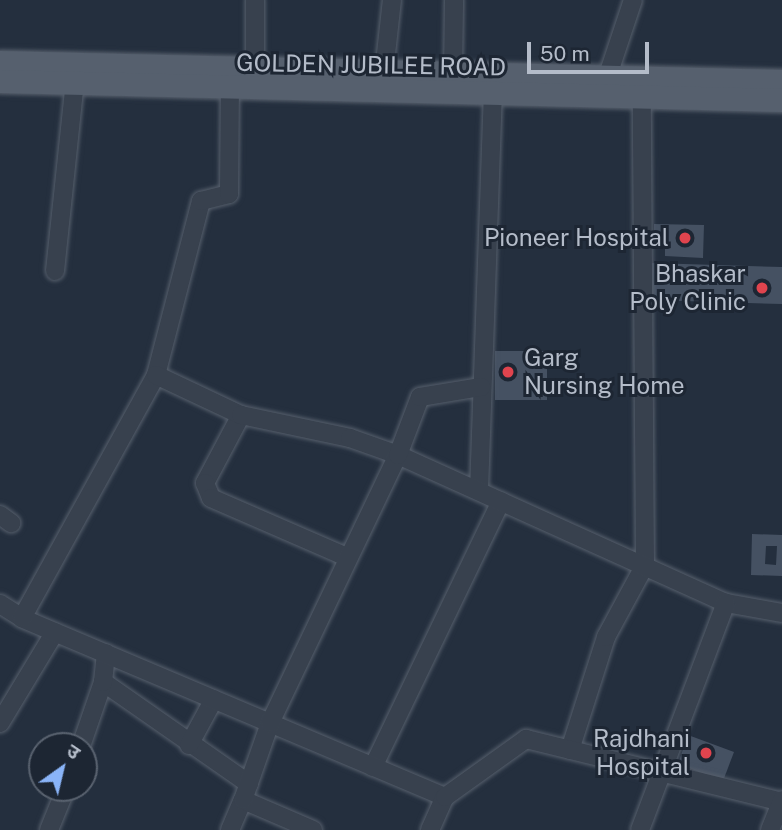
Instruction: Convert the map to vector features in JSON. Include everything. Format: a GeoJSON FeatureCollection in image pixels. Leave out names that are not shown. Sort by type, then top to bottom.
{"type":"FeatureCollection","features":[{"type":"Feature","properties":{"kind":"main road"},"geometry":{"type":"LineString","coordinates":[[0,62],[255,80],[384,72],[453,74],[493,85],[607,78],[642,87],[782,81]]}},
{"type":"Feature","properties":{"kind":"main road","name":"GOLDEN JUBILEE ROAD"},"geometry":{"type":"LineString","coordinates":[[0,80],[230,88],[255,80],[642,87],[782,100]]}},
{"type":"Feature","properties":{"kind":"street"},"geometry":{"type":"LineString","coordinates":[[255,0],[255,80]]}},
{"type":"Feature","properties":{"kind":"street"},"geometry":{"type":"LineString","coordinates":[[384,72],[392,0]]}},
{"type":"Feature","properties":{"kind":"street"},"geometry":{"type":"LineString","coordinates":[[453,74],[454,0]]}},
{"type":"Feature","properties":{"kind":"street"},"geometry":{"type":"LineString","coordinates":[[607,78],[634,0]]}},
{"type":"Feature","properties":{"kind":"street"},"geometry":{"type":"LineString","coordinates":[[55,271],[75,82]]}},
{"type":"Feature","properties":{"kind":"street"},"geometry":{"type":"LineString","coordinates":[[479,491],[493,85]]}},
{"type":"Feature","properties":{"kind":"street"},"geometry":{"type":"LineString","coordinates":[[569,750],[606,637],[645,565],[642,87]]}},
{"type":"Feature","properties":{"kind":"street"},"geometry":{"type":"LineString","coordinates":[[22,618],[156,375],[201,201],[229,194],[230,88]]}},
{"type":"Feature","properties":{"kind":"street"},"geometry":{"type":"LineString","coordinates":[[156,375],[241,415],[350,438],[398,456],[726,603],[782,613]]}},
{"type":"Feature","properties":{"kind":"street"},"geometry":{"type":"LineString","coordinates":[[230,830],[270,723],[347,557],[398,456],[420,397],[481,387]]}},
{"type":"Feature","properties":{"kind":"street"},"geometry":{"type":"LineString","coordinates":[[241,415],[205,483],[211,498],[347,557]]}},
{"type":"Feature","properties":{"kind":"street"},"geometry":{"type":"LineString","coordinates":[[373,767],[501,501]]}},
{"type":"Feature","properties":{"kind":"street"},"geometry":{"type":"LineString","coordinates":[[640,830],[666,769],[726,603]]}},
{"type":"Feature","properties":{"kind":"street"},"geometry":{"type":"LineString","coordinates":[[0,604],[22,618],[445,797]]}},
{"type":"Feature","properties":{"kind":"street"},"geometry":{"type":"LineString","coordinates":[[0,723],[55,632]]}},
{"type":"Feature","properties":{"kind":"street"},"geometry":{"type":"LineString","coordinates":[[86,732],[103,682],[106,653]]}},
{"type":"Feature","properties":{"kind":"street"},"geometry":{"type":"LineString","coordinates":[[103,682],[189,745],[246,792],[313,830]]}},
{"type":"Feature","properties":{"kind":"street"},"geometry":{"type":"LineString","coordinates":[[189,745],[214,699]]}},
{"type":"Feature","properties":{"kind":"street"},"geometry":{"type":"LineString","coordinates":[[430,830],[445,797],[526,739],[666,769],[782,801],[770,830]]}},
{"type":"Feature","properties":{"kind":"street"},"geometry":{"type":"LineString","coordinates":[[49,830],[60,802]]}},
{"type":"Feature","properties":{"kind":"building"},"geometry":{"type":"Polygon","coordinates":[[[654,224],[704,225],[703,258],[665,256],[665,233],[654,233],[654,224]]]}},
{"type":"Feature","properties":{"kind":"building"},"geometry":{"type":"Polygon","coordinates":[[[652,263],[782,267],[782,304],[651,300],[652,263]]]}},
{"type":"Feature","properties":{"kind":"building"},"geometry":{"type":"Polygon","coordinates":[[[495,351],[547,351],[547,400],[495,400],[495,351]]]}},
{"type":"Feature","properties":{"kind":"building"},"geometry":{"type":"Polygon","coordinates":[[[752,534],[782,535],[782,576],[751,575],[752,534]],[[766,546],[765,564],[776,565],[777,546],[766,546]]]}},
{"type":"Feature","properties":{"kind":"building"},"geometry":{"type":"Polygon","coordinates":[[[688,735],[734,752],[723,781],[678,764],[688,735]]]}},
{"type":"Feature","properties":{"kind":"place","name":"Pioneer Hospital"},"geometry":{"type":"Point","coordinates":[685,238]}},
{"type":"Feature","properties":{"kind":"place","name":"Bhaskar Poly Clinic"},"geometry":{"type":"Point","coordinates":[762,288]}},
{"type":"Feature","properties":{"kind":"place","name":"Garg Nursing Home"},"geometry":{"type":"Point","coordinates":[508,372]}},
{"type":"Feature","properties":{"kind":"place","name":"Rajdhani Hospital"},"geometry":{"type":"Point","coordinates":[706,753]}}]}
